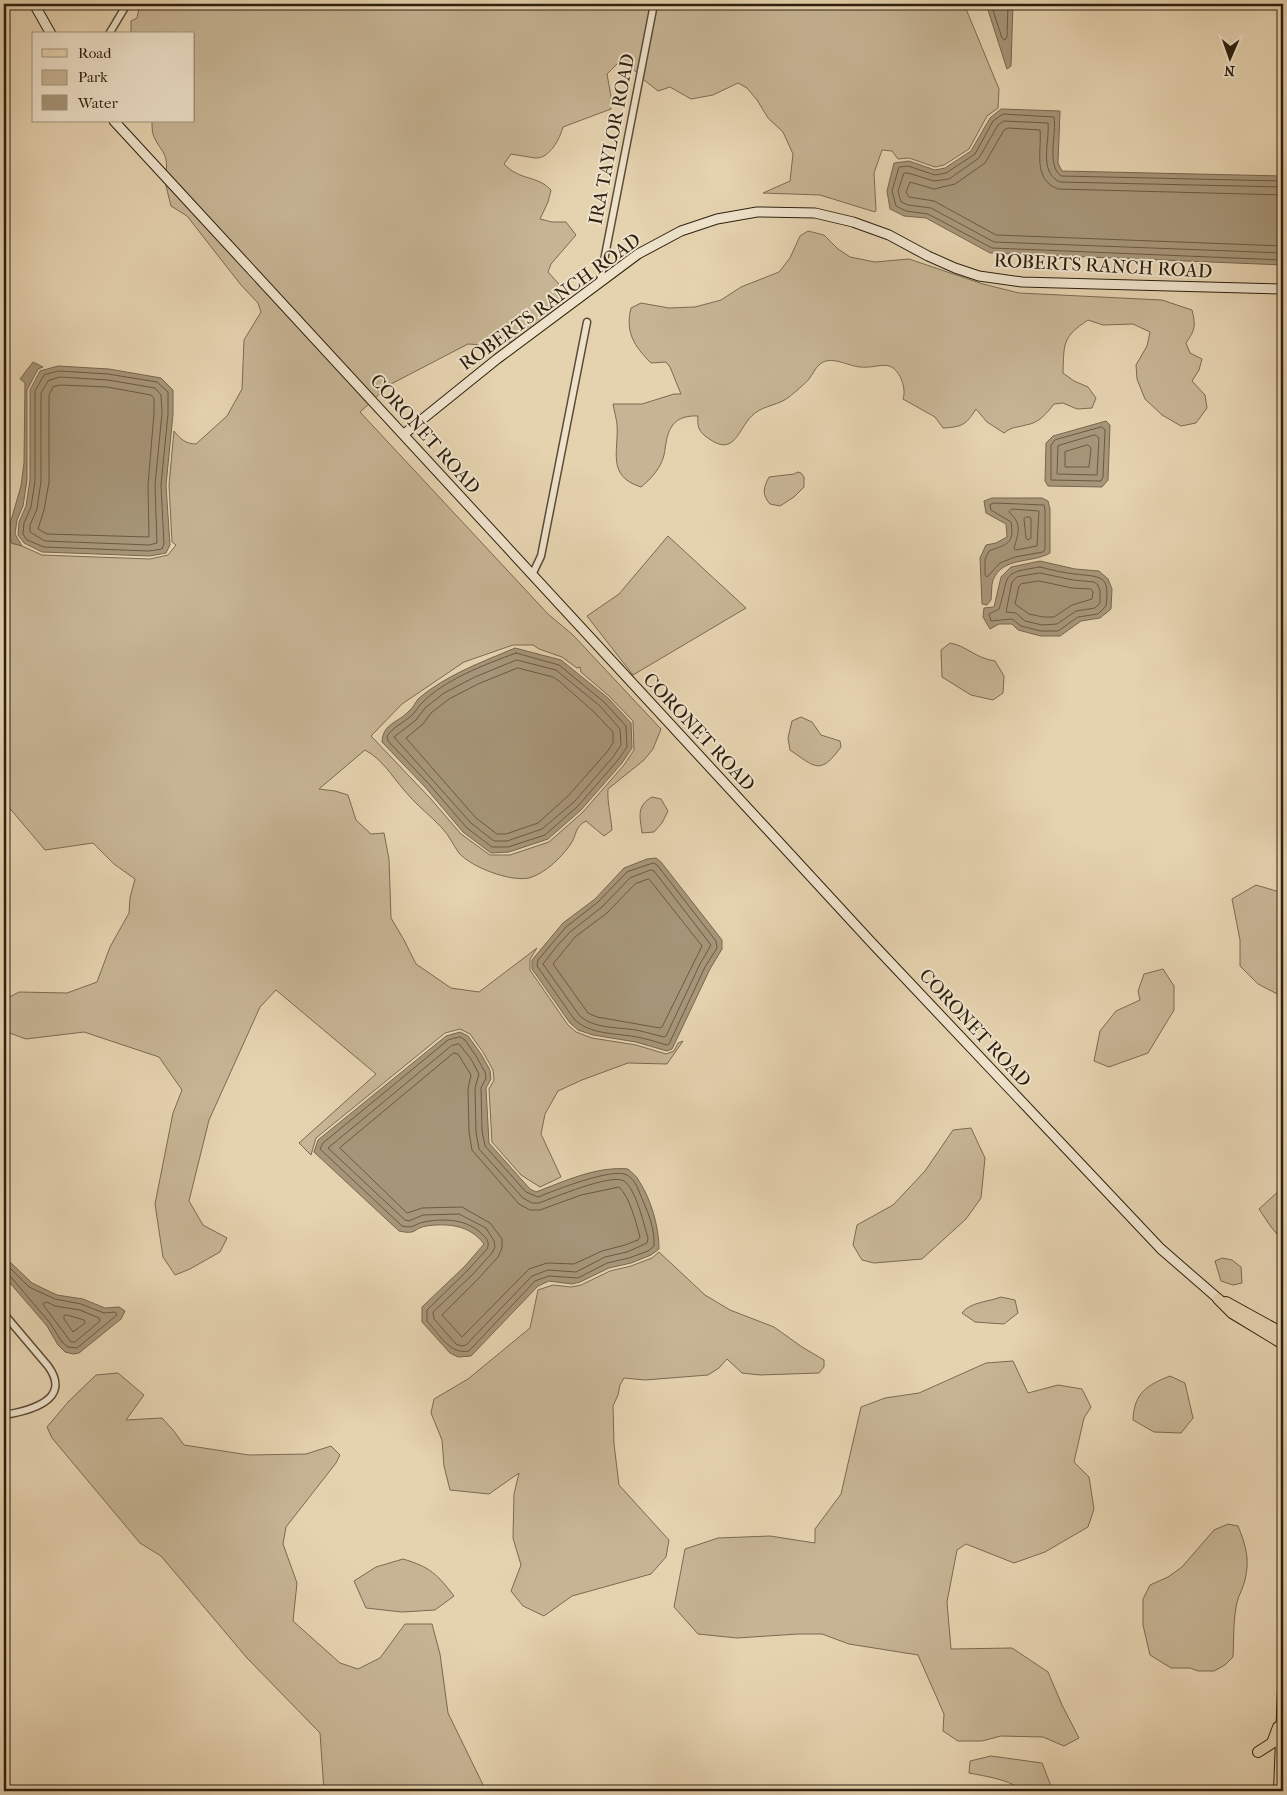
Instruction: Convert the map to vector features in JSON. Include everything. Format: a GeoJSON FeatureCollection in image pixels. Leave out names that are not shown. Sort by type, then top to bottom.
{"type":"FeatureCollection","features":[{"type":"Feature","properties":{"kind":"main road"},"geometry":{"type":"LineString","coordinates":[[1217,1298],[1277,1330],[1283,1330]]}},
{"type":"Feature","properties":{"kind":"main road"},"geometry":{"type":"LineString","coordinates":[[1217,1298],[1232,1313],[1283,1344]]}},
{"type":"Feature","properties":{"kind":"main road"},"geometry":{"type":"LineString","coordinates":[[1279,1791],[1282,1762],[1283,1689]]}},
{"type":"Feature","properties":{"kind":"main road"},"geometry":{"type":"LineString","coordinates":[[1258,1752],[1272,1743],[1282,1714]]}},
{"type":"Feature","properties":{"kind":"street"},"geometry":{"type":"LineString","coordinates":[[34,4],[50,32]]}},
{"type":"Feature","properties":{"kind":"street"},"geometry":{"type":"LineString","coordinates":[[110,32],[127,4]]}},
{"type":"Feature","properties":{"kind":"street","name":"IRA TAYLOR ROAD"},"geometry":{"type":"LineString","coordinates":[[600,281],[654,4]]}},
{"type":"Feature","properties":{"kind":"street","name":"CORONET ROAD"},"geometry":{"type":"LineString","coordinates":[[115,122],[865,935],[1135,1222],[1161,1249],[1217,1298],[1283,1338]]}},
{"type":"Feature","properties":{"kind":"street","name":"ROBERTS RANCH ROAD"},"geometry":{"type":"LineString","coordinates":[[404,434],[497,359],[638,254],[680,231],[717,219],[756,212],[816,213],[853,222],[889,235],[928,256],[979,276],[1022,282],[1283,289]]}},
{"type":"Feature","properties":{"kind":"street"},"geometry":{"type":"LineString","coordinates":[[532,575],[542,556],[587,322]]}},
{"type":"Feature","properties":{"kind":"street"},"geometry":{"type":"LineString","coordinates":[[4,1314],[54,1374],[55,1386],[52,1394],[37,1407],[4,1415]]}},
{"type":"Feature","properties":{"kind":"green space"},"geometry":{"type":"Polygon","coordinates":[[[140,4],[964,4],[999,89],[998,108],[987,116],[969,149],[944,165],[935,167],[909,158],[898,159],[892,151],[882,150],[874,173],[875,212],[820,195],[763,193],[790,181],[793,154],[783,132],[768,118],[747,88],[738,83],[713,95],[691,99],[670,87],[658,91],[631,67],[618,63],[607,74],[611,109],[563,127],[554,147],[545,155],[535,158],[511,154],[504,164],[516,173],[546,185],[551,190],[540,219],[552,222],[566,222],[576,235],[551,264],[548,272],[559,284],[564,304],[513,342],[484,345],[468,344],[391,384],[375,398],[166,173],[165,155],[155,140],[152,122],[195,122],[195,32],[131,32],[131,21],[137,18],[140,4]]]}},
{"type":"Feature","properties":{"kind":"green space"},"geometry":{"type":"Polygon","coordinates":[[[165,182],[370,403],[360,412],[548,614],[573,635],[661,729],[653,749],[644,760],[608,789],[612,830],[604,836],[586,821],[582,823],[572,842],[562,855],[546,869],[529,878],[521,879],[502,876],[481,868],[465,858],[459,853],[442,828],[408,795],[382,763],[365,750],[319,789],[348,795],[356,820],[371,834],[384,833],[389,859],[391,918],[416,964],[451,988],[479,992],[537,948],[530,959],[530,970],[568,1025],[576,1032],[592,1038],[636,1045],[666,1054],[674,1051],[678,1043],[683,1041],[667,1064],[628,1063],[558,1091],[545,1114],[541,1134],[561,1177],[540,1187],[521,1175],[492,1142],[489,1089],[494,1080],[493,1070],[470,1034],[460,1029],[445,1033],[316,1138],[311,1155],[299,1143],[376,1074],[276,990],[260,1007],[209,1120],[189,1201],[203,1225],[227,1238],[220,1252],[175,1275],[163,1257],[155,1204],[173,1113],[182,1090],[159,1057],[84,1032],[26,1039],[4,1031],[4,1000],[19,992],[67,993],[97,982],[110,947],[129,913],[130,898],[135,879],[114,864],[93,843],[45,850],[7,805],[4,804],[4,671],[10,653],[4,608],[4,553],[11,531],[12,543],[42,555],[150,559],[168,555],[176,545],[172,542],[169,485],[174,431],[189,443],[196,444],[227,416],[242,389],[244,340],[261,312],[258,303],[241,285],[187,216],[171,206],[165,182]],[[513,645],[464,662],[402,704],[371,736],[430,798],[461,834],[490,855],[510,855],[549,842],[583,812],[624,765],[634,750],[633,721],[609,696],[581,672],[580,667],[577,668],[562,657],[533,645],[513,645]]]}},
{"type":"Feature","properties":{"kind":"green space"},"geometry":{"type":"Polygon","coordinates":[[[808,231],[824,235],[838,249],[850,257],[875,262],[909,259],[983,284],[1019,293],[1162,300],[1192,310],[1194,328],[1186,343],[1190,353],[1202,359],[1199,370],[1192,381],[1205,395],[1207,408],[1196,423],[1181,426],[1162,415],[1145,399],[1137,379],[1136,365],[1147,346],[1150,332],[1133,324],[1103,325],[1088,320],[1073,331],[1066,342],[1063,373],[1074,381],[1088,387],[1096,398],[1092,408],[1077,409],[1063,403],[1054,404],[1045,415],[1035,422],[1012,428],[1004,433],[987,422],[976,409],[963,424],[943,428],[935,417],[903,399],[902,381],[898,373],[889,366],[860,367],[829,361],[820,364],[807,381],[789,397],[755,413],[731,443],[725,445],[717,443],[705,436],[699,429],[698,416],[680,419],[669,431],[663,460],[655,473],[641,487],[630,482],[623,476],[617,462],[617,424],[613,404],[642,404],[674,394],[681,394],[666,362],[651,363],[632,338],[629,324],[631,308],[641,303],[669,308],[695,307],[721,300],[741,287],[779,272],[790,258],[800,236],[808,231]]]}},
{"type":"Feature","properties":{"kind":"green space"},"geometry":{"type":"Polygon","coordinates":[[[798,472],[804,477],[804,487],[794,497],[780,506],[770,504],[764,491],[769,477],[798,472]]]}},
{"type":"Feature","properties":{"kind":"green space"},"geometry":{"type":"Polygon","coordinates":[[[668,536],[746,608],[633,675],[587,616],[619,594],[668,536]]]}},
{"type":"Feature","properties":{"kind":"green space"},"geometry":{"type":"Polygon","coordinates":[[[950,643],[995,661],[1004,676],[1003,693],[993,700],[971,695],[942,677],[941,650],[950,643]]]}},
{"type":"Feature","properties":{"kind":"green space"},"geometry":{"type":"Polygon","coordinates":[[[801,717],[812,722],[821,735],[840,741],[841,747],[828,762],[817,766],[790,750],[788,738],[792,721],[801,717]]]}},
{"type":"Feature","properties":{"kind":"green space"},"geometry":{"type":"Polygon","coordinates":[[[652,797],[661,799],[668,811],[662,823],[654,832],[642,833],[641,808],[652,797]]]}},
{"type":"Feature","properties":{"kind":"green space"},"geometry":{"type":"Polygon","coordinates":[[[1256,885],[1283,893],[1283,997],[1258,984],[1240,966],[1240,940],[1232,899],[1256,885]]]}},
{"type":"Feature","properties":{"kind":"green space"},"geometry":{"type":"Polygon","coordinates":[[[1163,969],[1174,986],[1174,1010],[1148,1053],[1109,1067],[1094,1061],[1100,1031],[1116,1011],[1140,1000],[1138,991],[1144,974],[1163,969]]]}},
{"type":"Feature","properties":{"kind":"green space"},"geometry":{"type":"Polygon","coordinates":[[[971,1128],[985,1158],[981,1198],[966,1219],[922,1259],[874,1263],[862,1260],[853,1245],[857,1225],[893,1205],[925,1171],[953,1130],[971,1128]]]}},
{"type":"Feature","properties":{"kind":"green space"},"geometry":{"type":"Polygon","coordinates":[[[1283,1189],[1283,1241],[1259,1209],[1283,1189]]]}},
{"type":"Feature","properties":{"kind":"green space"},"geometry":{"type":"Polygon","coordinates":[[[659,1252],[705,1295],[730,1310],[774,1327],[824,1360],[824,1367],[819,1373],[760,1375],[742,1373],[727,1359],[719,1368],[708,1375],[645,1380],[624,1378],[613,1406],[614,1444],[619,1485],[669,1540],[666,1557],[651,1574],[572,1596],[544,1616],[523,1606],[511,1591],[521,1565],[513,1538],[514,1494],[519,1473],[489,1494],[450,1490],[444,1466],[442,1440],[431,1413],[434,1399],[468,1379],[530,1328],[538,1290],[553,1285],[571,1287],[581,1285],[610,1271],[652,1258],[659,1252]]]}},
{"type":"Feature","properties":{"kind":"green space"},"geometry":{"type":"Polygon","coordinates":[[[1222,1258],[1232,1260],[1241,1267],[1242,1283],[1233,1285],[1221,1281],[1215,1261],[1222,1258]]]}},
{"type":"Feature","properties":{"kind":"green space"},"geometry":{"type":"Polygon","coordinates":[[[1001,1297],[1015,1300],[1018,1313],[1004,1324],[975,1322],[962,1313],[974,1304],[1001,1297]]]}},
{"type":"Feature","properties":{"kind":"green space"},"geometry":{"type":"Polygon","coordinates":[[[1013,1361],[1028,1393],[1058,1385],[1082,1389],[1091,1407],[1084,1418],[1074,1462],[1089,1477],[1094,1509],[1088,1527],[1045,1552],[1014,1563],[966,1544],[957,1550],[947,1602],[951,1649],[1012,1648],[1048,1672],[1079,1738],[1064,1746],[1043,1737],[1001,1736],[982,1741],[958,1741],[943,1731],[944,1714],[918,1655],[849,1644],[822,1634],[737,1638],[698,1634],[674,1607],[685,1549],[718,1538],[770,1536],[815,1543],[815,1529],[841,1494],[861,1407],[885,1398],[919,1393],[986,1363],[1013,1361]]]}},
{"type":"Feature","properties":{"kind":"green space"},"geometry":{"type":"Polygon","coordinates":[[[118,1373],[144,1395],[126,1420],[162,1418],[184,1445],[249,1455],[306,1454],[331,1446],[340,1455],[336,1463],[286,1527],[283,1544],[297,1583],[293,1621],[340,1663],[358,1669],[380,1658],[405,1624],[432,1624],[440,1654],[448,1713],[486,1791],[324,1791],[320,1733],[247,1658],[161,1556],[140,1543],[52,1438],[47,1427],[69,1401],[96,1375],[118,1373]]]}},
{"type":"Feature","properties":{"kind":"green space"},"geometry":{"type":"Polygon","coordinates":[[[1170,1376],[1185,1383],[1193,1418],[1181,1433],[1154,1432],[1133,1420],[1136,1403],[1143,1391],[1148,1387],[1170,1376]]]}},
{"type":"Feature","properties":{"kind":"green space"},"geometry":{"type":"Polygon","coordinates":[[[1228,1524],[1238,1526],[1247,1559],[1245,1580],[1238,1599],[1234,1623],[1233,1657],[1225,1665],[1214,1671],[1171,1668],[1150,1655],[1143,1625],[1143,1599],[1150,1585],[1168,1577],[1182,1567],[1214,1530],[1228,1524]]]}},
{"type":"Feature","properties":{"kind":"green space"},"geometry":{"type":"Polygon","coordinates":[[[403,1559],[427,1568],[443,1582],[454,1596],[435,1610],[402,1612],[366,1608],[354,1581],[376,1567],[403,1559]]]}},
{"type":"Feature","properties":{"kind":"green space"},"geometry":{"type":"Polygon","coordinates":[[[991,1756],[1042,1763],[1053,1791],[1021,1791],[1005,1781],[969,1773],[970,1761],[991,1756]]]}},
{"type":"Feature","properties":{"kind":"water"},"geometry":{"type":"Polygon","coordinates":[[[986,4],[1013,4],[1011,66],[1007,69],[986,4]]]}},
{"type":"Feature","properties":{"kind":"water"},"geometry":{"type":"Polygon","coordinates":[[[1001,109],[1060,111],[1058,163],[1062,171],[1283,176],[1283,265],[990,253],[926,218],[904,216],[890,209],[887,191],[894,163],[909,161],[935,170],[945,168],[971,151],[990,118],[1001,109]]]}},
{"type":"Feature","properties":{"kind":"water"},"geometry":{"type":"Polygon","coordinates":[[[33,362],[43,367],[38,369],[27,390],[27,480],[23,506],[17,520],[15,534],[22,546],[11,543],[10,524],[21,486],[24,463],[25,383],[20,379],[33,362]]]}},
{"type":"Feature","properties":{"kind":"water"},"geometry":{"type":"Polygon","coordinates":[[[58,366],[109,369],[161,378],[173,390],[173,414],[166,485],[170,545],[166,553],[150,556],[42,552],[24,543],[18,535],[19,522],[26,506],[30,480],[30,390],[40,371],[58,366]]]}},
{"type":"Feature","properties":{"kind":"water"},"geometry":{"type":"Polygon","coordinates":[[[1106,421],[1110,425],[1108,480],[1102,487],[1048,486],[1045,481],[1046,443],[1053,436],[1106,421]]]}},
{"type":"Feature","properties":{"kind":"water"},"geometry":{"type":"Polygon","coordinates":[[[992,498],[1042,498],[1048,501],[1050,509],[1050,553],[1003,567],[993,580],[991,600],[987,605],[982,604],[980,558],[986,545],[996,543],[1007,537],[1006,524],[986,513],[984,501],[992,498]]]}},
{"type":"Feature","properties":{"kind":"water"},"geometry":{"type":"Polygon","coordinates":[[[1040,561],[1075,569],[1099,571],[1108,579],[1112,589],[1111,609],[1100,618],[1081,621],[1060,636],[1041,636],[1018,630],[1012,624],[999,624],[990,629],[983,617],[984,608],[994,607],[1001,577],[1011,567],[1040,561]]]}},
{"type":"Feature","properties":{"kind":"water"},"geometry":{"type":"Polygon","coordinates":[[[515,648],[561,660],[608,698],[631,723],[632,748],[622,763],[581,810],[548,839],[509,852],[491,853],[463,832],[425,787],[382,742],[388,727],[405,715],[418,699],[429,690],[465,670],[515,648]]]}},
{"type":"Feature","properties":{"kind":"water"},"geometry":{"type":"Polygon","coordinates":[[[656,858],[722,940],[722,949],[710,969],[672,1049],[667,1051],[636,1042],[593,1035],[578,1030],[570,1023],[532,969],[532,960],[563,923],[595,899],[624,868],[647,859],[656,858]]]}},
{"type":"Feature","properties":{"kind":"water"},"geometry":{"type":"Polygon","coordinates":[[[460,1032],[468,1036],[490,1070],[491,1079],[486,1088],[489,1143],[530,1189],[536,1192],[593,1172],[628,1169],[638,1179],[651,1205],[658,1232],[659,1249],[651,1255],[631,1263],[609,1268],[580,1282],[572,1284],[549,1281],[538,1286],[471,1356],[458,1357],[450,1353],[422,1322],[422,1307],[465,1266],[484,1244],[465,1229],[450,1225],[426,1226],[412,1232],[399,1231],[314,1152],[318,1140],[446,1036],[460,1032]]]}},
{"type":"Feature","properties":{"kind":"water"},"geometry":{"type":"Polygon","coordinates":[[[4,1252],[9,1261],[32,1283],[57,1295],[83,1299],[105,1308],[119,1307],[125,1311],[121,1319],[79,1353],[65,1352],[58,1345],[47,1326],[4,1276],[4,1252]]]}}]}
